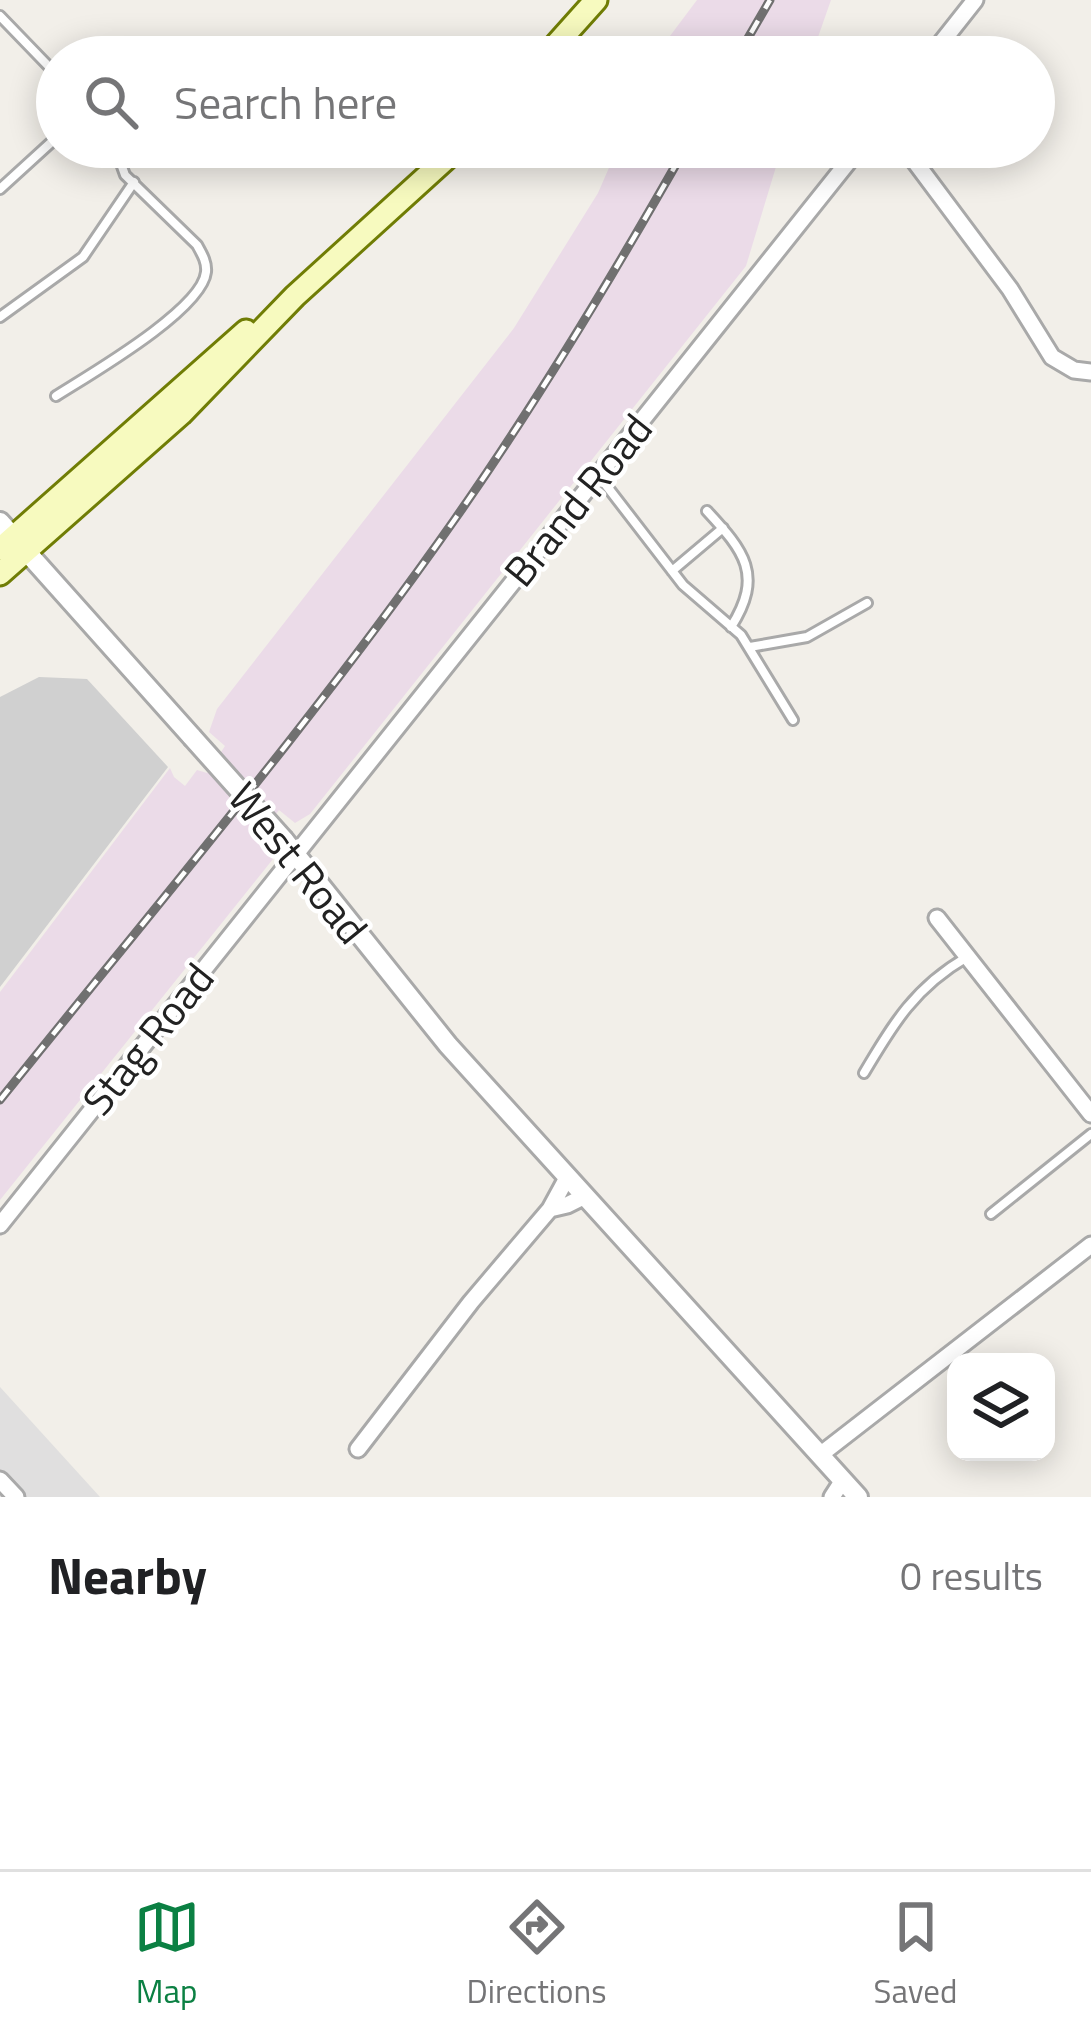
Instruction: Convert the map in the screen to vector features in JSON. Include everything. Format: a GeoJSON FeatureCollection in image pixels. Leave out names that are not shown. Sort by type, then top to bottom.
{"type":"FeatureCollection","features":[{"type":"Feature","properties":{"kind":"main road"},"geometry":{"type":"LineString","coordinates":[[564,36],[596,0]]}},
{"type":"Feature","properties":{"kind":"main road"},"geometry":{"type":"LineString","coordinates":[[0,574],[10,540],[181,414],[295,296],[436,168]]}},
{"type":"Feature","properties":{"kind":"street"},"geometry":{"type":"LineString","coordinates":[[946,36],[974,0]]}},
{"type":"Feature","properties":{"kind":"street","name":"Brand Road"},"geometry":{"type":"LineString","coordinates":[[290,847],[598,475],[843,168]]}},
{"type":"Feature","properties":{"kind":"street"},"geometry":{"type":"LineString","coordinates":[[920,168],[1010,290],[1052,357],[1074,370],[1091,372]]}},
{"type":"Feature","properties":{"kind":"street","name":"West Road"},"geometry":{"type":"LineString","coordinates":[[10,540],[290,847],[448,1045],[820,1455],[837,1489],[858,1497]]}},
{"type":"Feature","properties":{"kind":"street","name":"Stag Road"},"geometry":{"type":"LineString","coordinates":[[0,1225],[290,847]]}},
{"type":"Feature","properties":{"kind":"street"},"geometry":{"type":"LineString","coordinates":[[938,918],[1091,1114]]}},
{"type":"Feature","properties":{"kind":"street"},"geometry":{"type":"LineString","coordinates":[[358,1449],[470,1302],[550,1209],[568,1176]]}},
{"type":"Feature","properties":{"kind":"street"},"geometry":{"type":"LineString","coordinates":[[550,1209],[585,1196]]}},
{"type":"Feature","properties":{"kind":"street"},"geometry":{"type":"LineString","coordinates":[[820,1455],[1091,1245]]}},
{"type":"Feature","properties":{"kind":"street"},"geometry":{"type":"LineString","coordinates":[[0,1480],[16,1497]]}},
{"type":"Feature","properties":{"kind":"lane"},"geometry":{"type":"LineString","coordinates":[[0,16],[36,53]]}},
{"type":"Feature","properties":{"kind":"lane"},"geometry":{"type":"LineString","coordinates":[[1,187],[36,156]]}},
{"type":"Feature","properties":{"kind":"lane"},"geometry":{"type":"LineString","coordinates":[[56,396],[128,350],[193,299],[206,273],[205,260],[188,234],[122,168]]}},
{"type":"Feature","properties":{"kind":"lane"},"geometry":{"type":"LineString","coordinates":[[0,317],[83,257],[134,182]]}},
{"type":"Feature","properties":{"kind":"lane"},"geometry":{"type":"LineString","coordinates":[[598,475],[672,572],[750,647],[794,719]]}},
{"type":"Feature","properties":{"kind":"lane"},"geometry":{"type":"LineString","coordinates":[[707,511],[742,552],[748,577],[747,596],[731,628]]}},
{"type":"Feature","properties":{"kind":"lane"},"geometry":{"type":"LineString","coordinates":[[672,572],[723,528]]}},
{"type":"Feature","properties":{"kind":"lane"},"geometry":{"type":"LineString","coordinates":[[750,647],[807,638],[867,602]]}},
{"type":"Feature","properties":{"kind":"lane"},"geometry":{"type":"LineString","coordinates":[[864,1073],[897,1016],[968,956]]}},
{"type":"Feature","properties":{"kind":"lane"},"geometry":{"type":"LineString","coordinates":[[991,1214],[1091,1135]]}},
{"type":"Feature","properties":{"kind":"shaded area"},"geometry":{"type":"Polygon","coordinates":[[[697,0],[831,0],[818,36],[670,36],[697,0]]]}},
{"type":"Feature","properties":{"kind":"shaded area"},"geometry":{"type":"Polygon","coordinates":[[[609,168],[776,168],[746,266],[310,814],[295,823],[279,810],[262,834],[273,859],[0,1200],[0,992],[170,768],[185,786],[197,770],[207,773],[225,746],[209,732],[217,709],[514,328],[609,168]]]}},
{"type":"Feature","properties":{"kind":"shaded area"},"geometry":{"type":"Polygon","coordinates":[[[39,677],[87,679],[168,767],[0,987],[0,697],[39,677]]]}},
{"type":"Feature","properties":{"kind":"shaded area"},"geometry":{"type":"Polygon","coordinates":[[[0,1387],[100,1497],[0,1497],[0,1387]]]}},
{"type":"Feature","properties":{"kind":"railway"},"geometry":{"type":"LineString","coordinates":[[749,36],[770,0]]}},
{"type":"Feature","properties":{"kind":"railway"},"geometry":{"type":"LineString","coordinates":[[0,1100],[401,594],[546,382],[674,168]]}}]}
